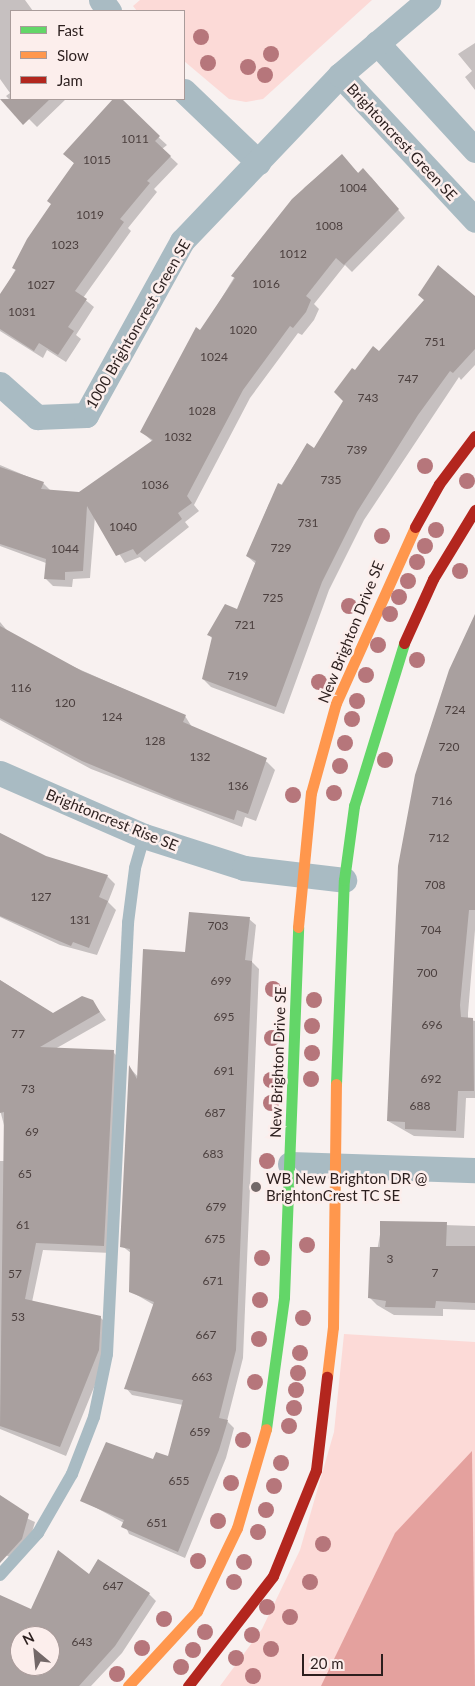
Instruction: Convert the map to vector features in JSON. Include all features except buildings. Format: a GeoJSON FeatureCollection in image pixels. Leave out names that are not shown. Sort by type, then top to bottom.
{"type":"FeatureCollection","features":[{"type":"Feature","properties":{"kind":"street","name":"Brightoncrest Green SE"},"geometry":{"type":"LineString","coordinates":[[428,0],[340,75],[475,220]]}},
{"type":"Feature","properties":{"kind":"street"},"geometry":{"type":"LineString","coordinates":[[377,42],[475,150]]}},
{"type":"Feature","properties":{"kind":"street","name":"1000 Brightoncrest Green SE"},"geometry":{"type":"LineString","coordinates":[[0,384],[36,418],[86,415],[182,241],[340,75]]}},
{"type":"Feature","properties":{"kind":"street"},"geometry":{"type":"LineString","coordinates":[[185,93],[258,162]]}},
{"type":"Feature","properties":{"kind":"street","name":"New Brighton Drive SE"},"geometry":{"type":"LineString","coordinates":[[128,1686],[197,1611],[238,1528],[265,1434],[284,1297],[300,876],[311,793],[336,703],[364,631],[410,535],[475,436]]}},
{"type":"Feature","properties":{"kind":"street"},"geometry":{"type":"LineString","coordinates":[[188,1686],[273,1576],[316,1470],[333,1327],[337,1164],[336,1047],[344,880],[354,806],[396,662],[433,579],[475,510]]}},
{"type":"Feature","properties":{"kind":"street","name":"Brightoncrest Rise SE"},"geometry":{"type":"LineString","coordinates":[[0,773],[144,836],[244,868],[344,880]]}},
{"type":"Feature","properties":{"kind":"street"},"geometry":{"type":"LineString","coordinates":[[290,1164],[337,1164],[475,1170]]}},
{"type":"Feature","properties":{"kind":"lane"},"geometry":{"type":"LineString","coordinates":[[0,1575],[38,1533],[72,1474],[94,1418],[107,1354],[128,923],[134,868],[144,836]]}},
{"type":"Feature","properties":{"kind":"shaded area"},"geometry":{"type":"Polygon","coordinates":[[[140,0],[372,0],[263,99],[246,102],[229,99],[185,62],[185,10],[136,10],[133,6],[140,0]]]}},
{"type":"Feature","properties":{"kind":"shaded area"},"geometry":{"type":"Polygon","coordinates":[[[344,1334],[475,1342],[475,1686],[220,1686],[262,1629],[300,1550],[334,1432],[344,1334]]]}},
{"type":"Feature","properties":{"kind":"shaded area"},"geometry":{"type":"Polygon","coordinates":[[[472,1451],[475,1686],[321,1686],[395,1533],[472,1451]]]}},
{"type":"Feature","properties":{"kind":"traffic: fast"},"geometry":{"type":"LineString","coordinates":[[336,1084],[344,880],[354,806],[404,643]]}},
{"type":"Feature","properties":{"kind":"traffic: fast"},"geometry":{"type":"LineString","coordinates":[[266,1429],[284,1297],[298,927]]}},
{"type":"Feature","properties":{"kind":"traffic: slow"},"geometry":{"type":"LineString","coordinates":[[298,927],[311,793],[336,703],[415,527]]}},
{"type":"Feature","properties":{"kind":"traffic: slow"},"geometry":{"type":"LineString","coordinates":[[327,1377],[333,1327],[336,1084]]}},
{"type":"Feature","properties":{"kind":"traffic: slow"},"geometry":{"type":"LineString","coordinates":[[128,1686],[197,1611],[237,1528],[266,1429]]}},
{"type":"Feature","properties":{"kind":"traffic: jam"},"geometry":{"type":"LineString","coordinates":[[415,527],[439,484],[475,436]]}},
{"type":"Feature","properties":{"kind":"traffic: jam"},"geometry":{"type":"LineString","coordinates":[[404,643],[433,579],[475,510]]}},
{"type":"Feature","properties":{"kind":"traffic: jam"},"geometry":{"type":"LineString","coordinates":[[188,1686],[273,1576],[316,1470],[327,1377]]}},
{"type":"Feature","properties":{"kind":"place","name":"WB New Brighton DR @ BrightonCrest TC SE"},"geometry":{"type":"Point","coordinates":[256,1187]}}]}
